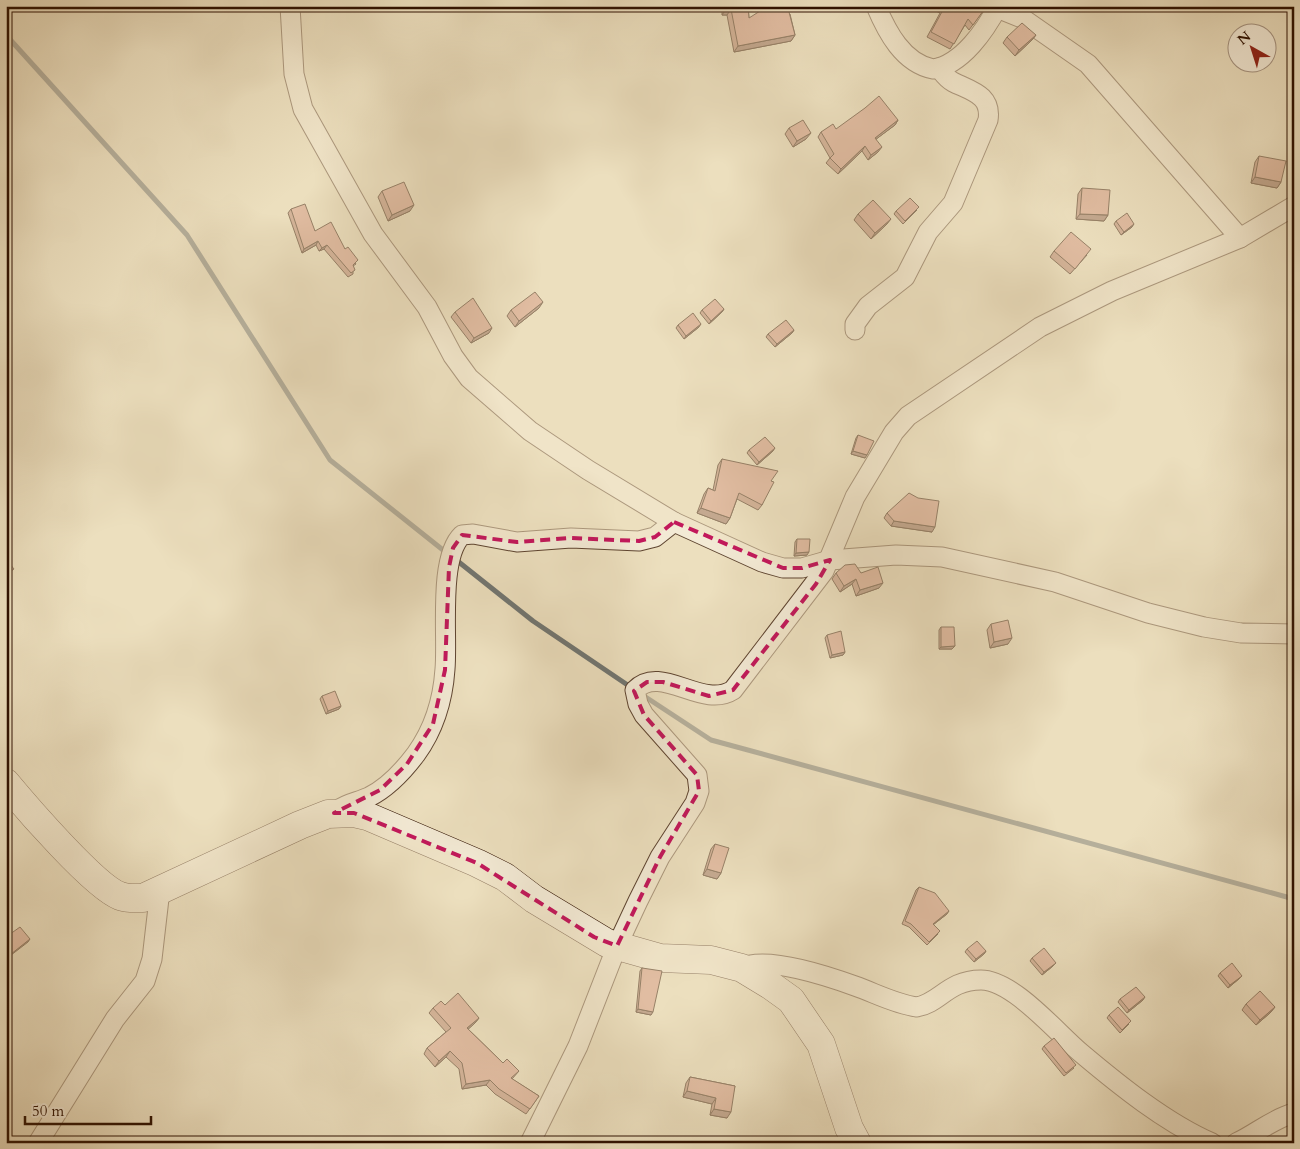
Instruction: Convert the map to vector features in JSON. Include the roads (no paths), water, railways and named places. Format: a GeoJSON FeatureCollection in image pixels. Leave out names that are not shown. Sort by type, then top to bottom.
{"type":"FeatureCollection","features":[{"type":"Feature","properties":{"kind":"street"},"geometry":{"type":"LineString","coordinates":[[290,6],[294,74],[303,109],[336,166],[360,213],[427,307],[453,356],[469,378],[530,431],[588,470],[674,522],[737,551],[783,568],[802,568],[830,560],[896,556],[942,557],[1056,582],[1148,613],[1204,627],[1241,633],[1294,634]]}},
{"type":"Feature","properties":{"kind":"street"},"geometry":{"type":"LineString","coordinates":[[876,6],[899,48],[925,67],[939,68],[955,59],[984,29],[997,7],[1022,18],[1088,64],[1240,238]]}},
{"type":"Feature","properties":{"kind":"street"},"geometry":{"type":"LineString","coordinates":[[854,330],[858,320],[868,306],[905,276],[928,232],[953,203],[988,120],[988,105],[983,98],[949,79],[939,68]]}},
{"type":"Feature","properties":{"kind":"street"},"geometry":{"type":"LineString","coordinates":[[530,1143],[578,1046],[617,946],[660,857],[695,804],[699,791],[697,775],[644,715],[638,704],[635,690],[647,682],[663,682],[709,696],[728,693],[742,680],[816,584],[830,560],[855,497],[894,432],[908,416],[1040,327],[1105,295],[1240,238],[1294,206]]}},
{"type":"Feature","properties":{"kind":"street"},"geometry":{"type":"LineString","coordinates":[[6,783],[107,888],[119,896],[130,899],[143,898],[300,825],[334,812],[344,805],[370,796],[386,785],[417,753],[433,724],[445,670],[449,567],[453,548],[462,536],[473,534],[517,542],[571,538],[639,542],[655,536],[674,522]]}},
{"type":"Feature","properties":{"kind":"street"},"geometry":{"type":"LineString","coordinates":[[334,812],[367,816],[477,863],[505,877],[534,899],[594,937],[617,946],[660,958],[712,960],[742,968],[791,1000],[809,1023],[822,1044],[849,1128],[857,1143]]}},
{"type":"Feature","properties":{"kind":"street"},"geometry":{"type":"LineString","coordinates":[[38,1143],[115,1020],[145,981],[152,959],[160,890]]}},
{"type":"Feature","properties":{"kind":"street"},"geometry":{"type":"LineString","coordinates":[[742,968],[752,964],[772,965],[853,985],[916,1007],[922,1006],[959,983],[982,980],[1001,986],[1022,1000],[1081,1053],[1152,1107],[1173,1122],[1212,1143]]}},
{"type":"Feature","properties":{"kind":"street"},"geometry":{"type":"LineString","coordinates":[[1236,1143],[1256,1134],[1280,1117],[1294,1113]]}},
{"type":"Feature","properties":{"kind":"waterway"},"geometry":{"type":"LineString","coordinates":[[6,35],[187,235],[330,460],[448,554]]}},
{"type":"Feature","properties":{"kind":"waterway"},"geometry":{"type":"LineString","coordinates":[[455,559],[533,621],[632,688]]}},
{"type":"Feature","properties":{"kind":"waterway"},"geometry":{"type":"LineString","coordinates":[[641,694],[711,740],[1294,899]]}}]}
